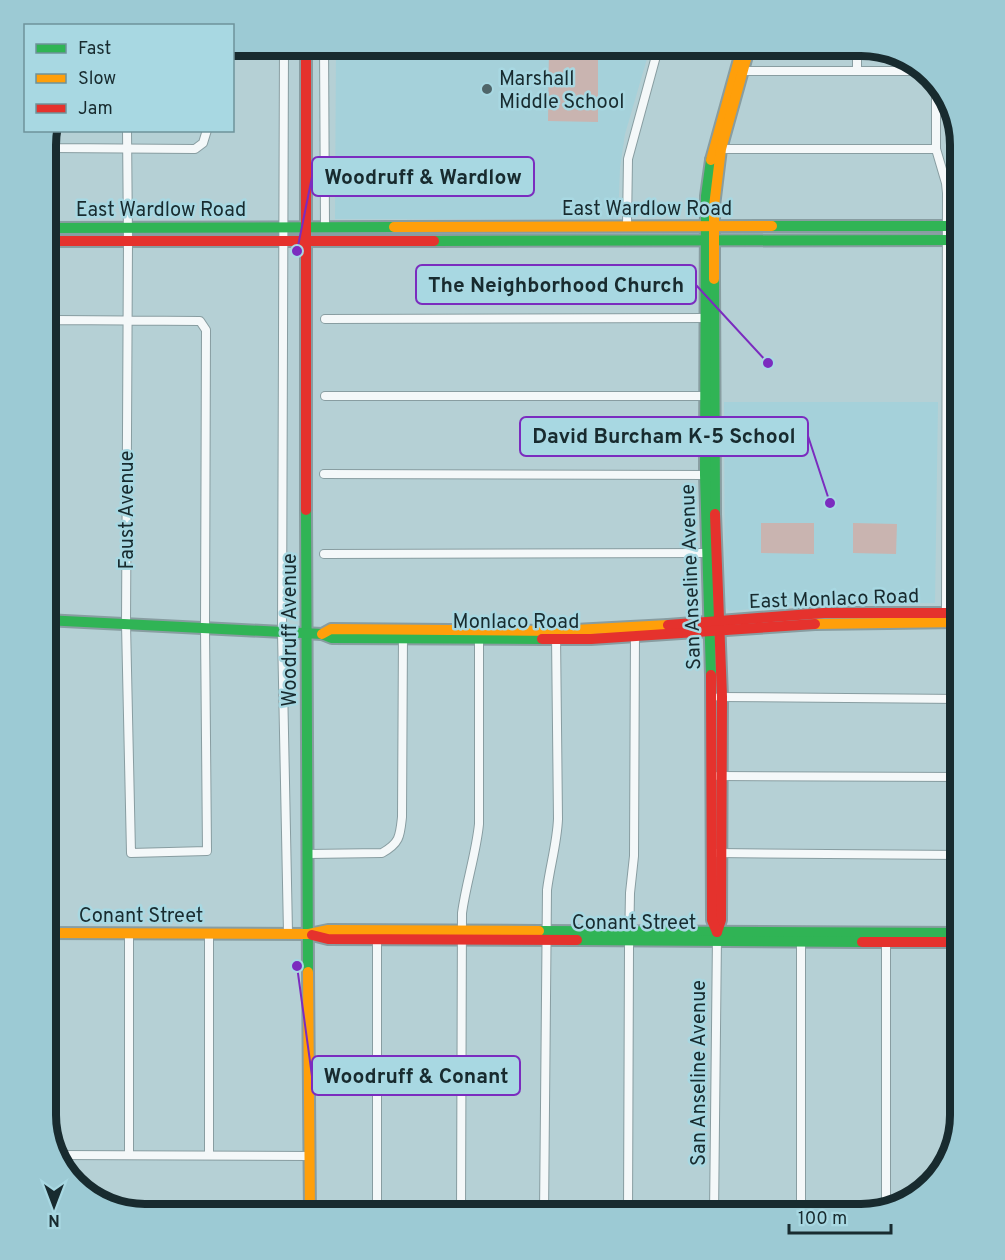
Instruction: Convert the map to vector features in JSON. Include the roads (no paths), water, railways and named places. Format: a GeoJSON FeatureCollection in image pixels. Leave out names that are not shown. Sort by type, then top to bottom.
{"type":"FeatureCollection","features":[{"type":"Feature","properties":{"kind":"main road","name":"Woodruff Avenue"},"geometry":{"type":"LineString","coordinates":[[306,55],[310,1204]]}},
{"type":"Feature","properties":{"kind":"main road","name":"San Anseline Avenue"},"geometry":{"type":"LineString","coordinates":[[717,936],[721,920],[717,853],[717,697],[710,553],[710,226],[716,183],[717,149],[741,56]]}},
{"type":"Feature","properties":{"kind":"main road","name":"San Anseline Avenue"},"geometry":{"type":"LineString","coordinates":[[739,70],[745,56]]}},
{"type":"Feature","properties":{"kind":"main road"},"geometry":{"type":"LineString","coordinates":[[870,226],[870,240]]}},
{"type":"Feature","properties":{"kind":"main road","name":"East Wardlow Road"},"geometry":{"type":"LineString","coordinates":[[56,228],[947,226]]}},
{"type":"Feature","properties":{"kind":"main road"},"geometry":{"type":"LineString","coordinates":[[793,227],[793,240]]}},
{"type":"Feature","properties":{"kind":"main road","name":"East Wardlow Road"},"geometry":{"type":"LineString","coordinates":[[56,241],[947,240]]}},
{"type":"Feature","properties":{"kind":"main road","name":"East Monlaco Road"},"geometry":{"type":"LineString","coordinates":[[713,626],[950,616]]}},
{"type":"Feature","properties":{"kind":"main road","name":"East Monlaco Road"},"geometry":{"type":"LineString","coordinates":[[946,617],[950,618]]}},
{"type":"Feature","properties":{"kind":"main road","name":"Monlaco Road"},"geometry":{"type":"LineString","coordinates":[[56,620],[322,634],[332,638],[403,634],[556,635],[713,626]]}},
{"type":"Feature","properties":{"kind":"main road","name":"Conant Street"},"geometry":{"type":"LineString","coordinates":[[55,933],[309,933],[328,930],[377,935],[801,937],[886,937],[950,934]]}},
{"type":"Feature","properties":{"kind":"main road","name":"Conant Street"},"geometry":{"type":"LineString","coordinates":[[886,937],[950,941]]}},
{"type":"Feature","properties":{"kind":"street","name":"Woodruff Avenue"},"geometry":{"type":"LineString","coordinates":[[284,55],[282,632],[288,933]]}},
{"type":"Feature","properties":{"kind":"street"},"geometry":{"type":"LineString","coordinates":[[324,55],[325,226]]}},
{"type":"Feature","properties":{"kind":"street"},"geometry":{"type":"LineString","coordinates":[[627,225],[628,159],[656,56]]}},
{"type":"Feature","properties":{"kind":"street"},"geometry":{"type":"LineString","coordinates":[[857,56],[857,70]]}},
{"type":"Feature","properties":{"kind":"street"},"geometry":{"type":"LineString","coordinates":[[739,70],[910,71]]}},
{"type":"Feature","properties":{"kind":"street"},"geometry":{"type":"LineString","coordinates":[[936,98],[936,149],[946,183],[947,226],[946,617]]}},
{"type":"Feature","properties":{"kind":"street","name":"Faust Avenue"},"geometry":{"type":"LineString","coordinates":[[127,132],[126,624],[131,853],[207,852],[205,628]]}},
{"type":"Feature","properties":{"kind":"street"},"geometry":{"type":"LineString","coordinates":[[56,148],[195,149],[203,143],[206,132]]}},
{"type":"Feature","properties":{"kind":"street"},"geometry":{"type":"LineString","coordinates":[[717,149],[936,149]]}},
{"type":"Feature","properties":{"kind":"street"},"geometry":{"type":"LineString","coordinates":[[325,319],[710,318]]}},
{"type":"Feature","properties":{"kind":"street"},"geometry":{"type":"LineString","coordinates":[[56,320],[200,321],[206,330],[205,628]]}},
{"type":"Feature","properties":{"kind":"street"},"geometry":{"type":"LineString","coordinates":[[325,396],[710,396]]}},
{"type":"Feature","properties":{"kind":"street"},"geometry":{"type":"LineString","coordinates":[[324,474],[710,475]]}},
{"type":"Feature","properties":{"kind":"street"},"geometry":{"type":"LineString","coordinates":[[324,554],[710,553]]}},
{"type":"Feature","properties":{"kind":"street"},"geometry":{"type":"LineString","coordinates":[[627,1204],[629,936],[634,856],[635,632]]}},
{"type":"Feature","properties":{"kind":"street"},"geometry":{"type":"LineString","coordinates":[[308,854],[382,853],[392,848],[399,839],[402,817],[403,634]]}},
{"type":"Feature","properties":{"kind":"street"},"geometry":{"type":"LineString","coordinates":[[461,1204],[461,935],[464,892],[477,847],[479,824],[479,635]]}},
{"type":"Feature","properties":{"kind":"street"},"geometry":{"type":"LineString","coordinates":[[544,1204],[547,890],[549,870],[557,839],[558,819],[556,635]]}},
{"type":"Feature","properties":{"kind":"street"},"geometry":{"type":"LineString","coordinates":[[717,697],[950,699]]}},
{"type":"Feature","properties":{"kind":"street"},"geometry":{"type":"LineString","coordinates":[[716,776],[950,777]]}},
{"type":"Feature","properties":{"kind":"street"},"geometry":{"type":"LineString","coordinates":[[717,853],[950,855]]}},
{"type":"Feature","properties":{"kind":"street"},"geometry":{"type":"LineString","coordinates":[[129,933],[129,1155]]}},
{"type":"Feature","properties":{"kind":"street"},"geometry":{"type":"LineString","coordinates":[[209,933],[209,1155]]}},
{"type":"Feature","properties":{"kind":"street"},"geometry":{"type":"LineString","coordinates":[[377,935],[377,1204]]}},
{"type":"Feature","properties":{"kind":"street","name":"San Anseline Avenue"},"geometry":{"type":"LineString","coordinates":[[714,1204],[717,936]]}},
{"type":"Feature","properties":{"kind":"street"},"geometry":{"type":"LineString","coordinates":[[801,937],[801,1204]]}},
{"type":"Feature","properties":{"kind":"street"},"geometry":{"type":"LineString","coordinates":[[886,937],[886,1200]]}},
{"type":"Feature","properties":{"kind":"street"},"geometry":{"type":"LineString","coordinates":[[65,1155],[310,1156]]}},
{"type":"Feature","properties":{"kind":"place","name":"Marshall Middle School"},"geometry":{"type":"Point","coordinates":[487,89]}},
{"type":"Feature","properties":{"kind":"place","name":"Woodruff & Wardlow"},"geometry":{"type":"Point","coordinates":[297,251]}},
{"type":"Feature","properties":{"kind":"place","name":"The Neighborhood Church"},"geometry":{"type":"Point","coordinates":[768,363]}},
{"type":"Feature","properties":{"kind":"place","name":"David Burcham K-5 School"},"geometry":{"type":"Point","coordinates":[830,503]}},
{"type":"Feature","properties":{"kind":"place","name":"Woodruff & Conant"},"geometry":{"type":"Point","coordinates":[297,966]}}]}
